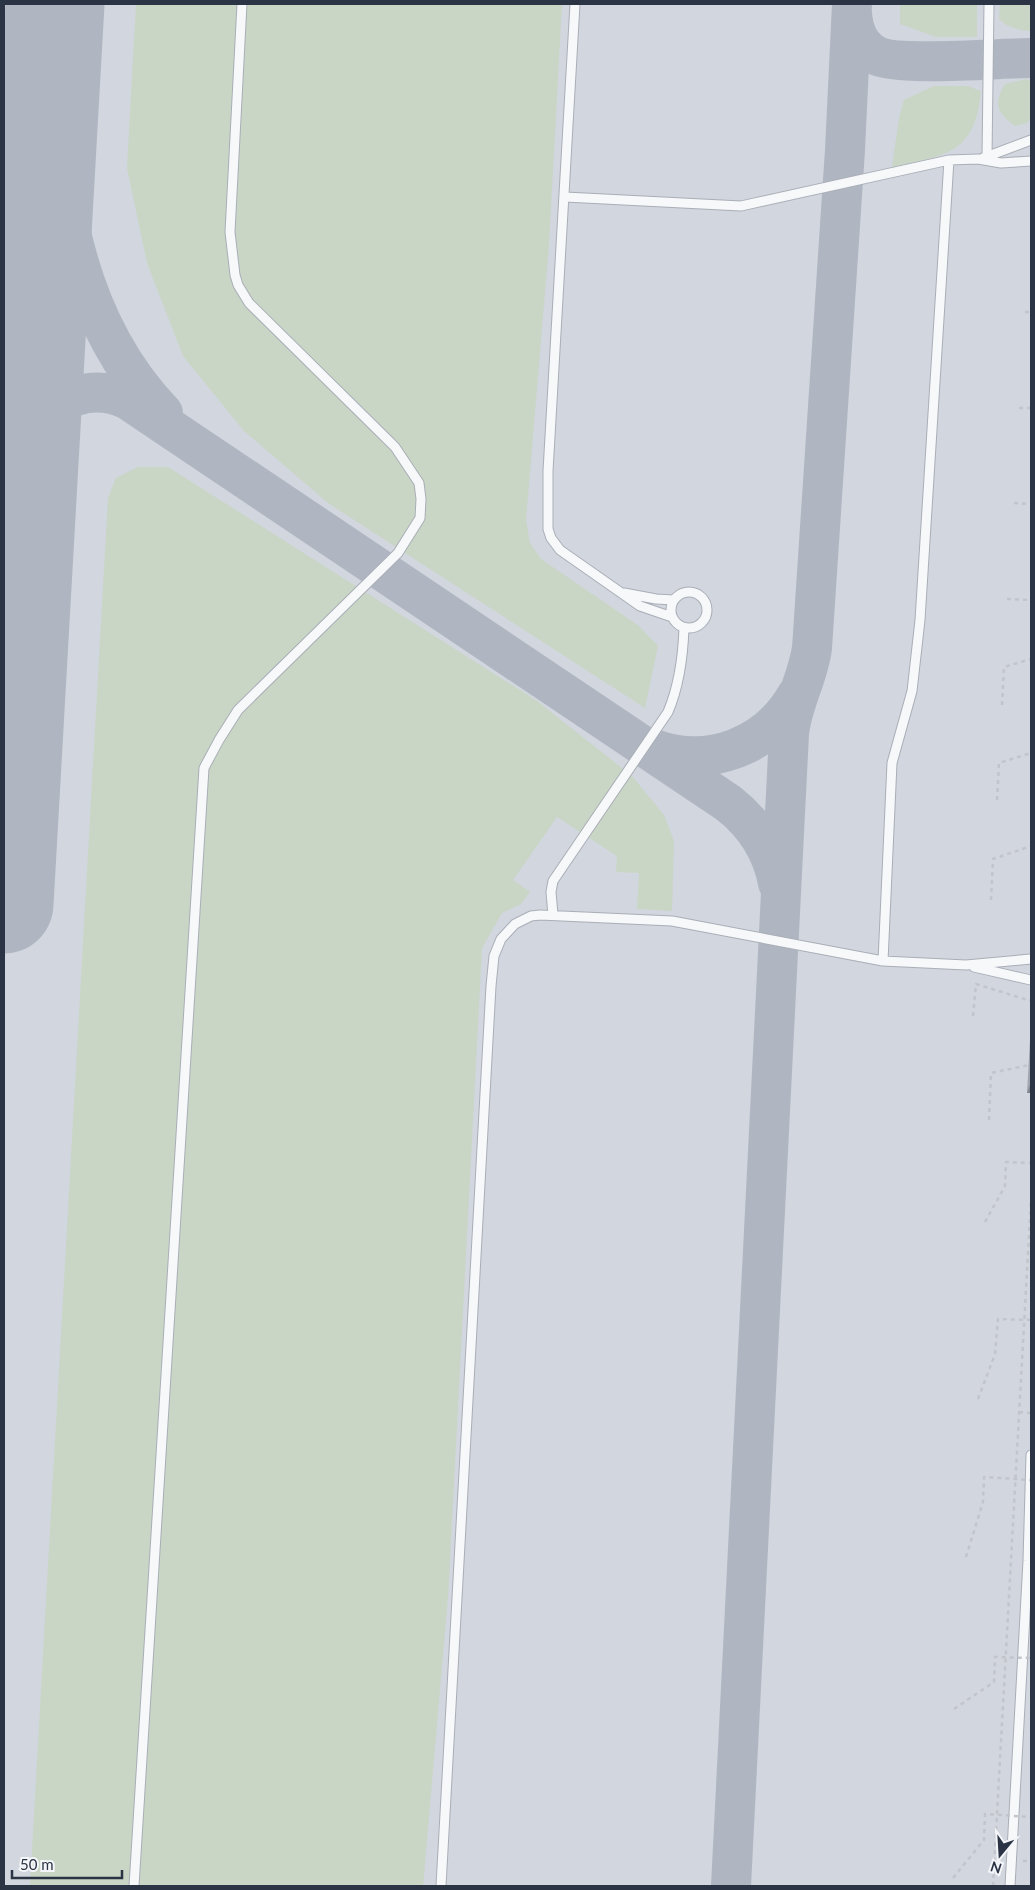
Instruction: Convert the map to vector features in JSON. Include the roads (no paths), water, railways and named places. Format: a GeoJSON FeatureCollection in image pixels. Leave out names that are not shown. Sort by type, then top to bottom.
{"type":"FeatureCollection","features":[{"type":"Feature","properties":{"kind":"lane"},"geometry":{"type":"LineString","coordinates":[[134,1886],[204,768],[238,710],[398,553],[420,518],[422,499],[419,483],[395,447],[272,327],[250,304],[238,285],[232,263],[230,232],[242,4]]}},
{"type":"Feature","properties":{"kind":"lane"},"geometry":{"type":"LineString","coordinates":[[575,4],[548,471],[548,529],[560,550],[640,606],[672,617],[684,628],[696,627],[705,619],[707,614],[705,601],[696,593],[684,593],[674,600],[671,605],[672,617]]}},
{"type":"Feature","properties":{"kind":"lane"},"geometry":{"type":"LineString","coordinates":[[987,156],[989,4]]}},
{"type":"Feature","properties":{"kind":"lane"},"geometry":{"type":"LineString","coordinates":[[978,159],[1031,140]]}},
{"type":"Feature","properties":{"kind":"lane"},"geometry":{"type":"LineString","coordinates":[[565,197],[741,206],[949,160],[978,159],[1001,163],[1031,161]]}},
{"type":"Feature","properties":{"kind":"lane"},"geometry":{"type":"LineString","coordinates":[[883,961],[892,763],[912,691],[920,620],[949,160]]}},
{"type":"Feature","properties":{"kind":"lane"},"geometry":{"type":"LineString","coordinates":[[621,592],[656,599],[674,600]]}},
{"type":"Feature","properties":{"kind":"lane"},"geometry":{"type":"LineString","coordinates":[[553,915],[551,892],[553,881],[663,719],[674,699],[683,648],[684,628]]}},
{"type":"Feature","properties":{"kind":"lane"},"geometry":{"type":"LineString","coordinates":[[441,1886],[492,966],[501,939],[515,924],[531,916],[553,915],[672,921],[883,961],[966,965],[1031,959]]}},
{"type":"Feature","properties":{"kind":"lane"},"geometry":{"type":"LineString","coordinates":[[966,965],[1031,980]]}},
{"type":"Feature","properties":{"kind":"lane"},"geometry":{"type":"LineString","coordinates":[[1010,1886],[1028,1561],[1031,1455]]}}]}
